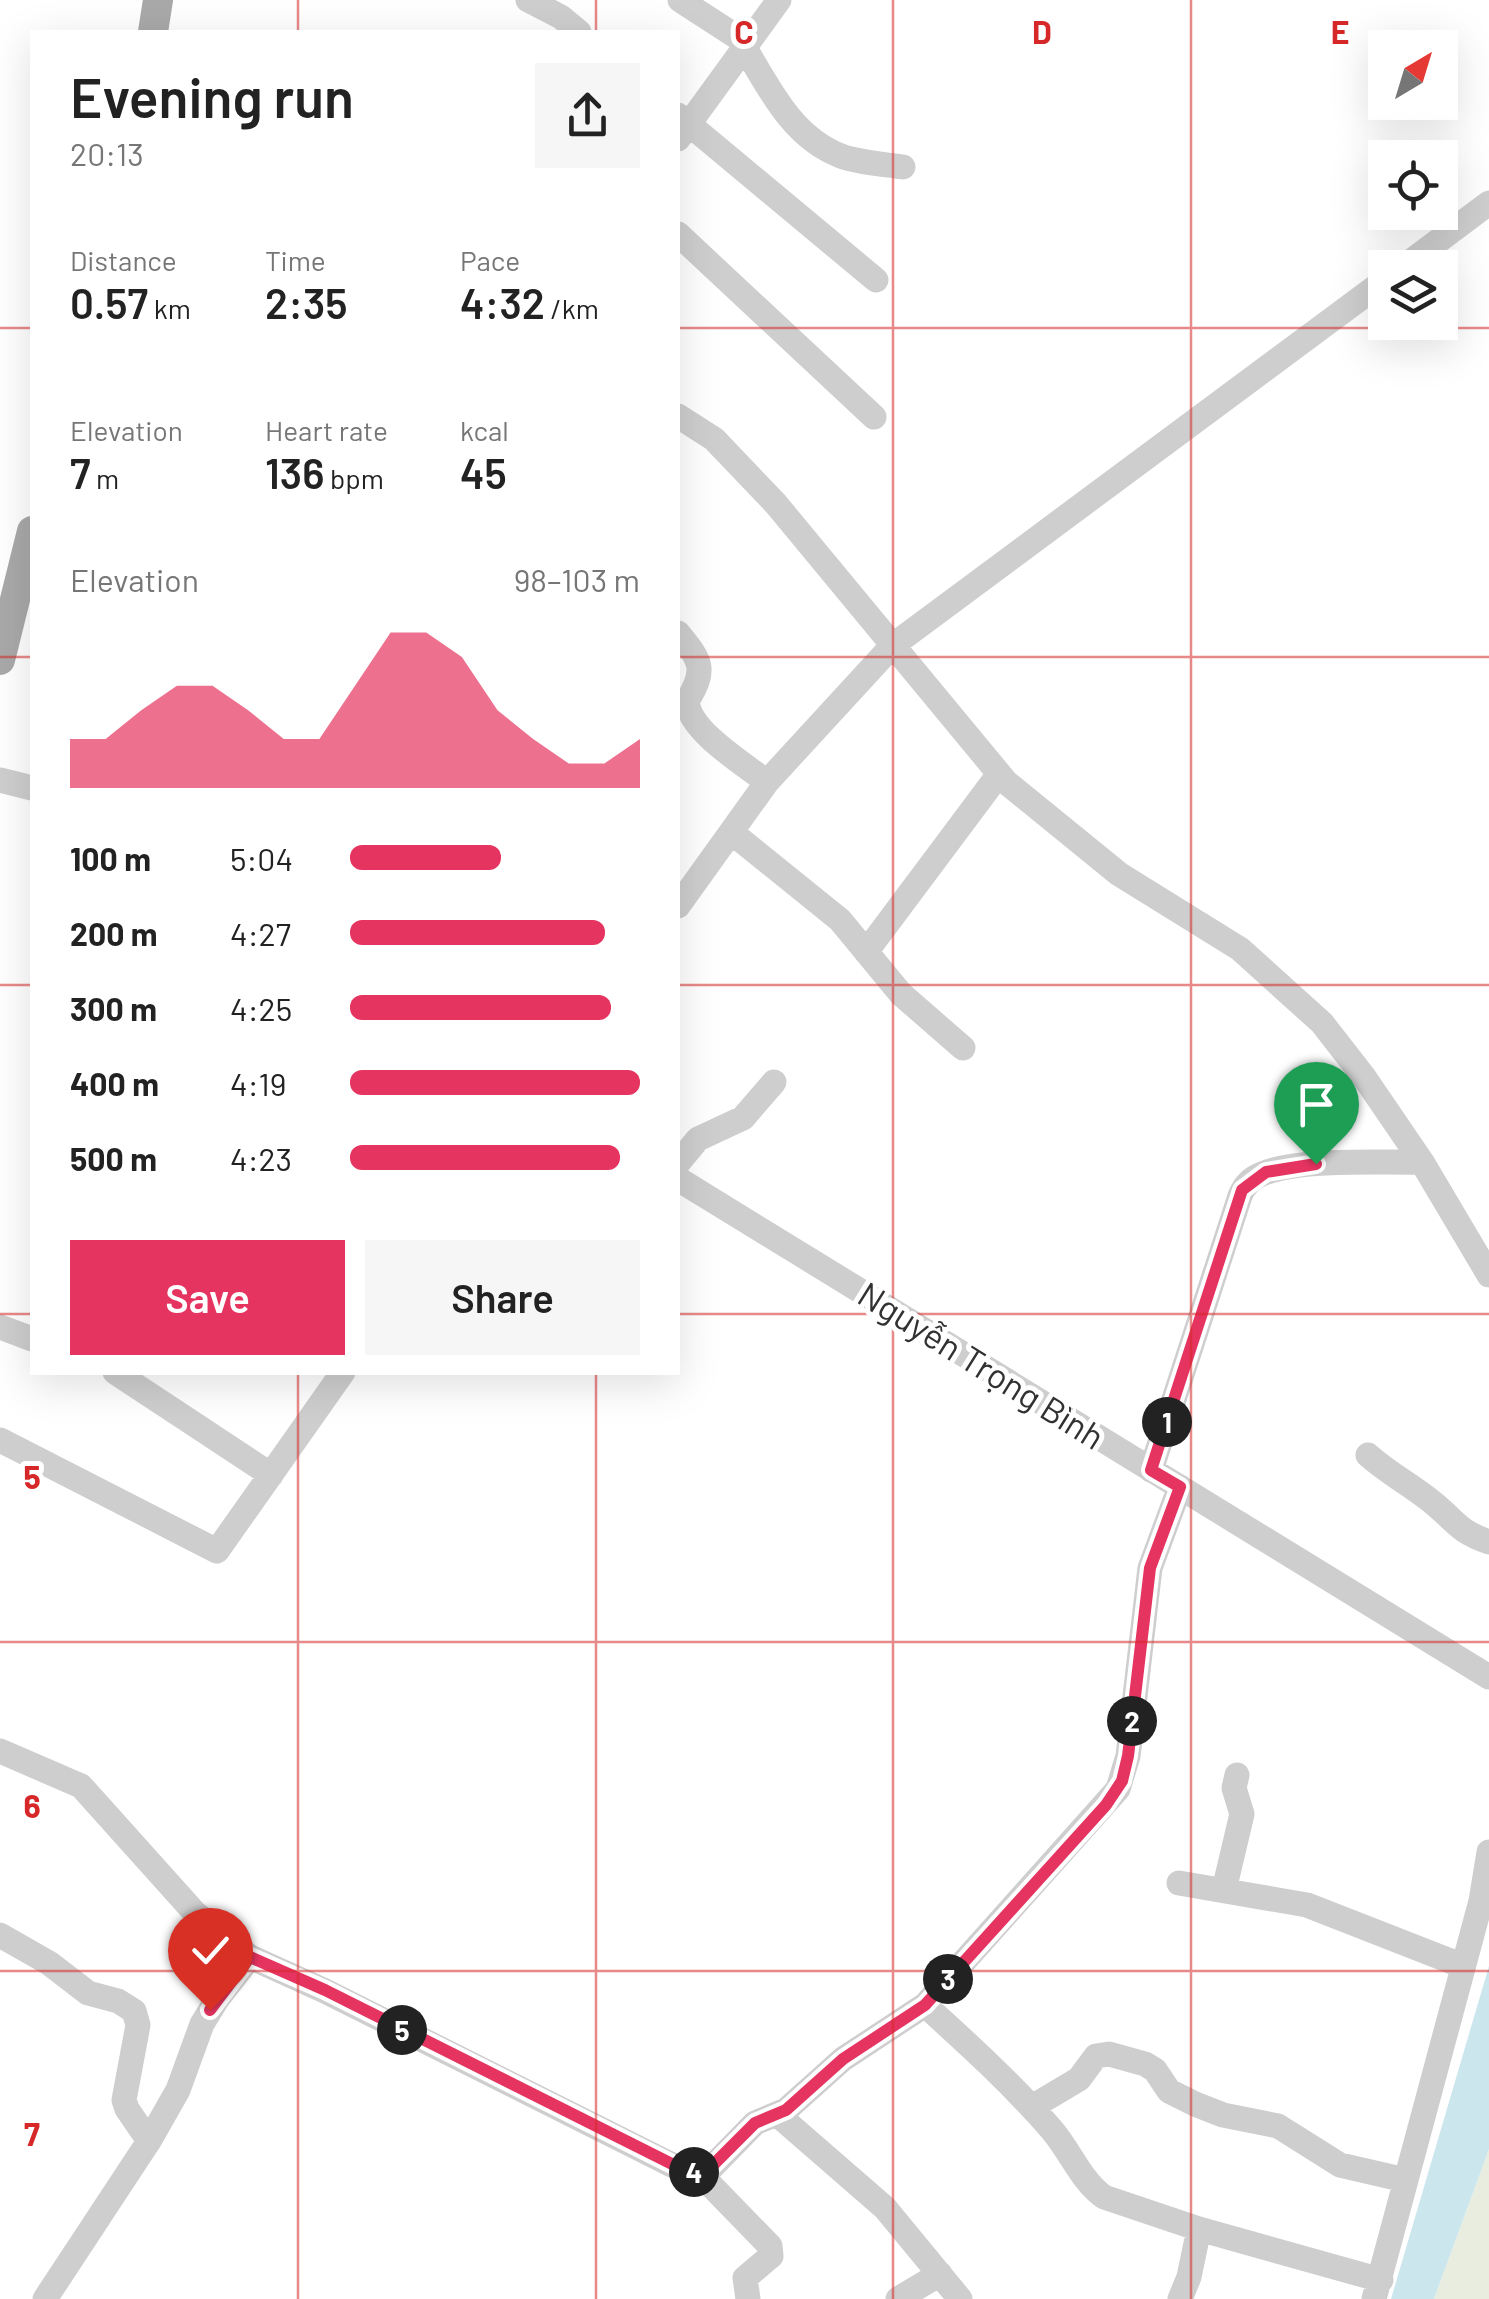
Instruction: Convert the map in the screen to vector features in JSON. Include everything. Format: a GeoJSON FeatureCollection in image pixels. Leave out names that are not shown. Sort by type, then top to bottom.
{"type":"FeatureCollection","features":[{"type":"Feature","properties":{"kind":"main road"},"geometry":{"type":"LineString","coordinates":[[152,30],[158,0]]}},
{"type":"Feature","properties":{"kind":"main road"},"geometry":{"type":"LineString","coordinates":[[0,660],[30,539]]}},
{"type":"Feature","properties":{"kind":"street"},"geometry":{"type":"LineString","coordinates":[[680,0],[746,46],[783,110],[814,142],[854,160],[902,167]]}},
{"type":"Feature","properties":{"kind":"street"},"geometry":{"type":"LineString","coordinates":[[779,0],[681,126],[876,280]]}},
{"type":"Feature","properties":{"kind":"street"},"geometry":{"type":"LineString","coordinates":[[535,2],[576,30]]}},
{"type":"Feature","properties":{"kind":"street"},"geometry":{"type":"LineString","coordinates":[[1426,250],[1489,203]]}},
{"type":"Feature","properties":{"kind":"street"},"geometry":{"type":"LineString","coordinates":[[680,236],[874,417]]}},
{"type":"Feature","properties":{"kind":"street"},"geometry":{"type":"LineString","coordinates":[[680,903],[767,782],[892,646],[1368,293]]}},
{"type":"Feature","properties":{"kind":"street"},"geometry":{"type":"LineString","coordinates":[[680,417],[714,439],[776,504],[999,774],[1119,874],[1240,950],[1322,1024],[1422,1162],[1489,1274]]}},
{"type":"Feature","properties":{"kind":"street"},"geometry":{"type":"LineString","coordinates":[[680,636],[697,659],[701,672],[687,701],[690,715],[705,733],[767,782]]}},
{"type":"Feature","properties":{"kind":"street"},"geometry":{"type":"LineString","coordinates":[[866,952],[999,774]]}},
{"type":"Feature","properties":{"kind":"street"},"geometry":{"type":"LineString","coordinates":[[0,780],[30,788]]}},
{"type":"Feature","properties":{"kind":"street"},"geometry":{"type":"LineString","coordinates":[[731,832],[816,899],[901,994],[963,1048]]}},
{"type":"Feature","properties":{"kind":"street"},"geometry":{"type":"LineString","coordinates":[[680,1161],[698,1139],[744,1118],[774,1082]]}},
{"type":"Feature","properties":{"kind":"street"},"geometry":{"type":"LineString","coordinates":[[1151,1470],[1246,1185],[1266,1172],[1316,1164],[1422,1162]]}},
{"type":"Feature","properties":{"kind":"street","name":"Nguyễn Trọng Bình"},"geometry":{"type":"LineString","coordinates":[[680,1180],[1489,1677]]}},
{"type":"Feature","properties":{"kind":"street"},"geometry":{"type":"LineString","coordinates":[[0,1327],[30,1338]]}},
{"type":"Feature","properties":{"kind":"street"},"geometry":{"type":"LineString","coordinates":[[120,1375],[271,1475]]}},
{"type":"Feature","properties":{"kind":"street"},"geometry":{"type":"LineString","coordinates":[[0,1440],[216,1552],[342,1375]]}},
{"type":"Feature","properties":{"kind":"street"},"geometry":{"type":"LineString","coordinates":[[1368,1455],[1432,1502],[1466,1534],[1489,1542]]}},
{"type":"Feature","properties":{"kind":"street"},"geometry":{"type":"LineString","coordinates":[[698,2172],[710,2168],[755,2123],[778,2115],[843,2059],[925,2005],[1118,1789],[1128,1756],[1150,1568],[1180,1487]]}},
{"type":"Feature","properties":{"kind":"street"},"geometry":{"type":"LineString","coordinates":[[0,1751],[81,1786],[195,1913],[250,1957],[325,1990],[672,2164],[698,2172],[770,2246],[770,2256],[745,2278],[748,2299]]}},
{"type":"Feature","properties":{"kind":"street"},"geometry":{"type":"LineString","coordinates":[[1224,1890],[1242,1814],[1234,1788],[1237,1775]]}},
{"type":"Feature","properties":{"kind":"street"},"geometry":{"type":"LineString","coordinates":[[925,2005],[1032,2107],[1097,2192],[1109,2200],[1378,2290],[1463,1966],[1485,1902],[1489,1852]]}},
{"type":"Feature","properties":{"kind":"street"},"geometry":{"type":"LineString","coordinates":[[1179,1883],[1308,1905],[1463,1966]]}},
{"type":"Feature","properties":{"kind":"street"},"geometry":{"type":"LineString","coordinates":[[0,1935],[48,1963],[80,1989],[118,2001],[134,2011],[138,2025],[124,2100],[149,2142]]}},
{"type":"Feature","properties":{"kind":"street"},"geometry":{"type":"LineString","coordinates":[[45,2299],[149,2142],[178,2090],[202,2024],[250,1957]]}},
{"type":"Feature","properties":{"kind":"street"},"geometry":{"type":"LineString","coordinates":[[1032,2107],[1079,2079],[1096,2056],[1108,2054],[1145,2064],[1155,2070],[1169,2091],[1195,2104],[1223,2115],[1278,2126],[1340,2165],[1405,2180]]}},
{"type":"Feature","properties":{"kind":"street"},"geometry":{"type":"LineString","coordinates":[[778,2115],[885,2208],[960,2299]]}},
{"type":"Feature","properties":{"kind":"street"},"geometry":{"type":"LineString","coordinates":[[1180,2299],[1199,2229]]}},
{"type":"Feature","properties":{"kind":"street"},"geometry":{"type":"LineString","coordinates":[[898,2299],[940,2274]]}},
{"type":"Feature","properties":{"kind":"shaded area"},"geometry":{"type":"Polygon","coordinates":[[[1489,2149],[1489,2299],[1434,2299],[1489,2149]]]}},
{"type":"Feature","properties":{"kind":"water"},"geometry":{"type":"Polygon","coordinates":[[[1489,1966],[1489,2149],[1434,2299],[1391,2299],[1489,1966]]]}},
{"type":"Feature","properties":{"kind":"route"},"geometry":{"type":"LineString","coordinates":[[210,2010],[250,1957],[325,1990],[672,2164],[702,2172],[755,2123],[786,2110],[843,2059],[925,2005],[1106,1805],[1122,1781],[1150,1568],[1180,1487],[1151,1470],[1242,1190],[1266,1172],[1316,1164]]}}]}
